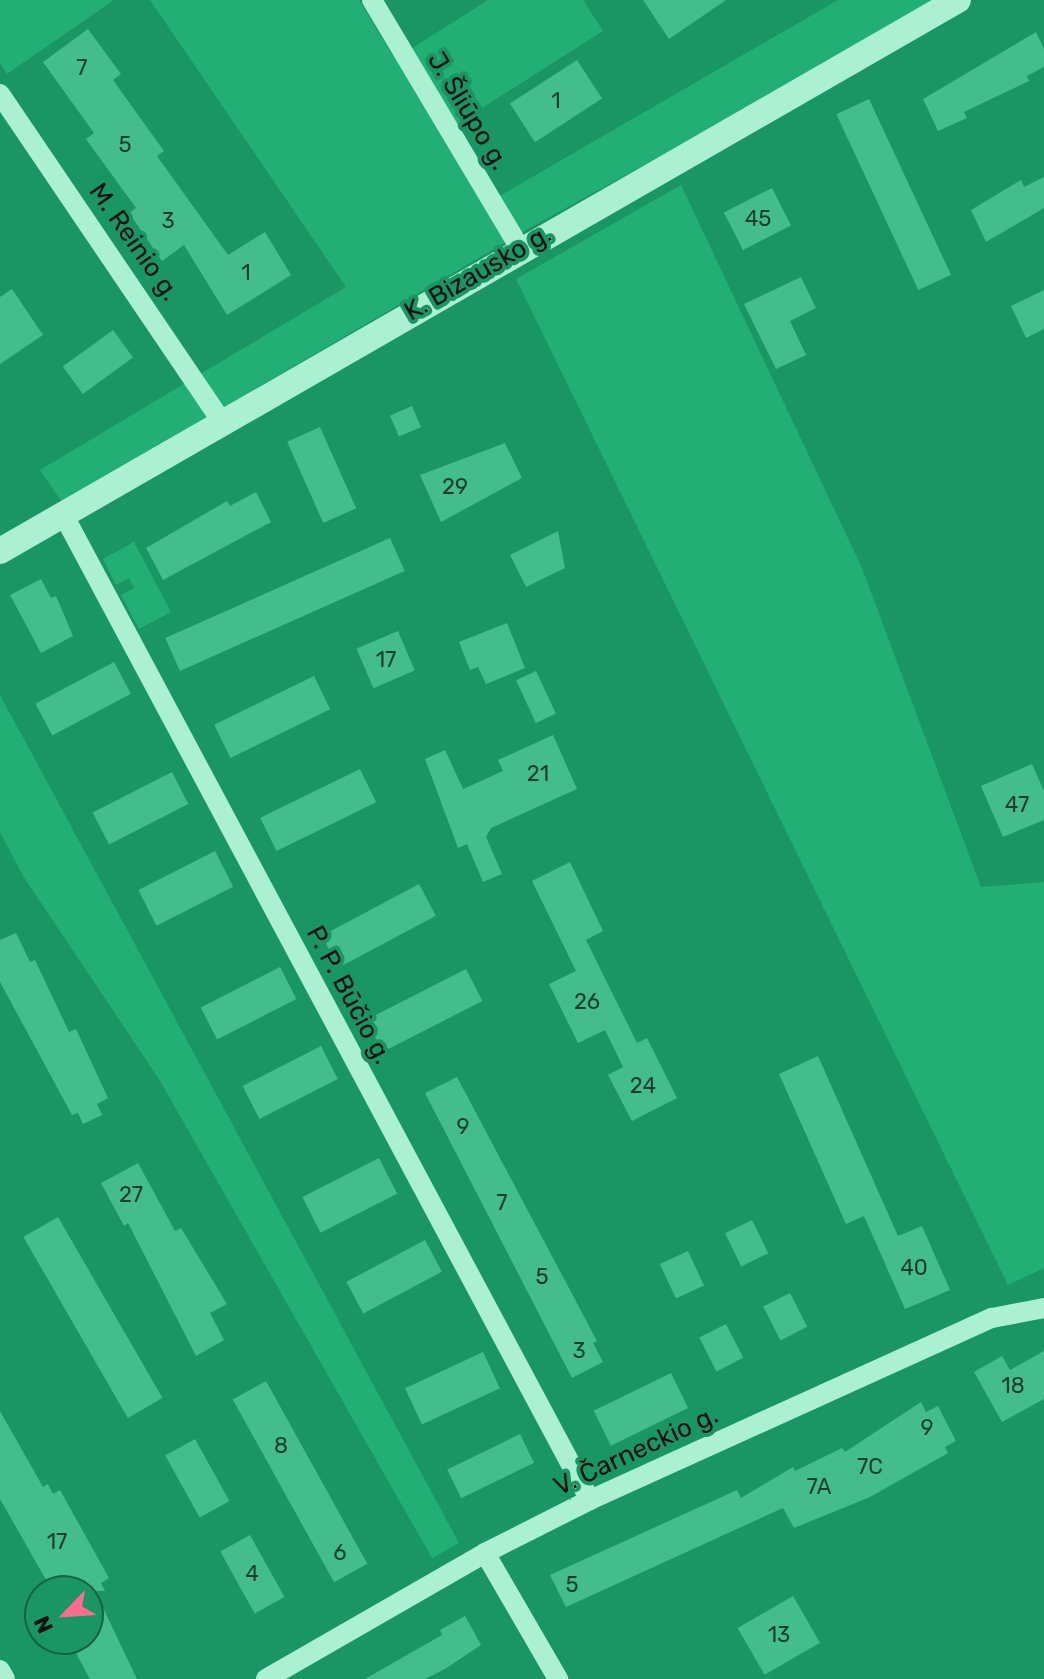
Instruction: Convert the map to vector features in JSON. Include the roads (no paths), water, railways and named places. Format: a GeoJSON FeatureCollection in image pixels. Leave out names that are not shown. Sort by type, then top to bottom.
{"type":"FeatureCollection","features":[{"type":"Feature","properties":{"kind":"street","name":"J. Šliūpo g."},"geometry":{"type":"LineString","coordinates":[[372,0],[520,248]]}},
{"type":"Feature","properties":{"kind":"street","name":"K. Bizausko g."},"geometry":{"type":"LineString","coordinates":[[0,551],[520,248],[958,0]]}},
{"type":"Feature","properties":{"kind":"street","name":"M. Reinio g."},"geometry":{"type":"LineString","coordinates":[[0,94],[221,421]]}},
{"type":"Feature","properties":{"kind":"street","name":"P. P. Būčio g."},"geometry":{"type":"LineString","coordinates":[[63,514],[590,1500]]}},
{"type":"Feature","properties":{"kind":"street","name":"V. Čarneckio g."},"geometry":{"type":"LineString","coordinates":[[266,1679],[485,1553],[590,1500],[992,1318],[1044,1308]]}},
{"type":"Feature","properties":{"kind":"street"},"geometry":{"type":"LineString","coordinates":[[485,1553],[558,1679]]}},
{"type":"Feature","properties":{"kind":"street"},"geometry":{"type":"LineString","coordinates":[[0,1670],[5,1679]]}}]}
